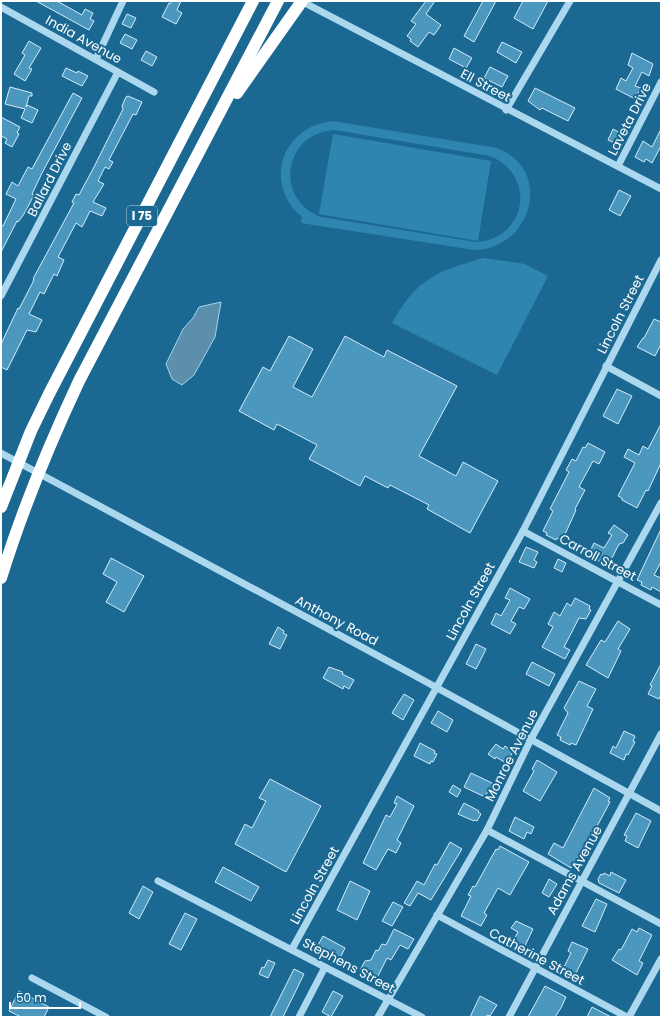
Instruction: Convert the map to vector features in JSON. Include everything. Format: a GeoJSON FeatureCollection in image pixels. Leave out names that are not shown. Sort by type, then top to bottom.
{"type":"FeatureCollection","features":[{"type":"Feature","properties":{"kind":"highway","name":"I 75"},"geometry":{"type":"LineString","coordinates":[[3,502],[31,431],[253,1]]}},
{"type":"Feature","properties":{"kind":"highway","name":"I 75"},"geometry":{"type":"LineString","coordinates":[[1,578],[25,504],[49,445],[83,374],[278,1]]}},
{"type":"Feature","properties":{"kind":"highway"},"geometry":{"type":"LineString","coordinates":[[210,130],[302,1]]}},
{"type":"Feature","properties":{"kind":"street"},"geometry":{"type":"LineString","coordinates":[[96,59],[123,1]]}},
{"type":"Feature","properties":{"kind":"street","name":"Ell Street"},"geometry":{"type":"LineString","coordinates":[[302,1],[506,110],[661,189]]}},
{"type":"Feature","properties":{"kind":"street"},"geometry":{"type":"LineString","coordinates":[[506,110],[570,1]]}},
{"type":"Feature","properties":{"kind":"street","name":"India Avenue"},"geometry":{"type":"LineString","coordinates":[[1,7],[154,92]]}},
{"type":"Feature","properties":{"kind":"street","name":"Ballard Drive"},"geometry":{"type":"LineString","coordinates":[[1,296],[118,72]]}},
{"type":"Feature","properties":{"kind":"street","name":"Laveta Drive"},"geometry":{"type":"LineString","coordinates":[[618,166],[661,82]]}},
{"type":"Feature","properties":{"kind":"street","name":"Lincoln Street"},"geometry":{"type":"LineString","coordinates":[[292,949],[523,531],[661,260]]}},
{"type":"Feature","properties":{"kind":"street"},"geometry":{"type":"LineString","coordinates":[[606,366],[661,396]]}},
{"type":"Feature","properties":{"kind":"street","name":"Anthony Road"},"geometry":{"type":"LineString","coordinates":[[1,453],[436,687],[661,811]]}},
{"type":"Feature","properties":{"kind":"street","name":"Monroe Avenue"},"geometry":{"type":"LineString","coordinates":[[378,1017],[487,830],[531,739],[661,503]]}},
{"type":"Feature","properties":{"kind":"street","name":"Carroll Street"},"geometry":{"type":"LineString","coordinates":[[523,531],[661,605]]}},
{"type":"Feature","properties":{"kind":"street","name":"Adams Avenue"},"geometry":{"type":"LineString","coordinates":[[509,1017],[661,734]]}},
{"type":"Feature","properties":{"kind":"street"},"geometry":{"type":"LineString","coordinates":[[487,830],[661,924]]}},
{"type":"Feature","properties":{"kind":"street","name":"Stephens Street"},"geometry":{"type":"LineString","coordinates":[[158,880],[422,1017]]}},
{"type":"Feature","properties":{"kind":"street","name":"Catherine Street"},"geometry":{"type":"LineString","coordinates":[[437,915],[628,1017]]}},
{"type":"Feature","properties":{"kind":"street"},"geometry":{"type":"LineString","coordinates":[[628,1017],[661,959]]}},
{"type":"Feature","properties":{"kind":"street"},"geometry":{"type":"LineString","coordinates":[[299,1017],[325,967]]}},
{"type":"Feature","properties":{"kind":"street"},"geometry":{"type":"LineString","coordinates":[[32,978],[106,1017]]}},
{"type":"Feature","properties":{"kind":"shaded area"},"geometry":{"type":"Polygon","coordinates":[[[333,121],[497,148],[515,159],[526,173],[530,190],[529,207],[522,223],[510,237],[494,246],[474,250],[301,223],[302,217],[290,204],[283,189],[281,173],[283,158],[290,145],[301,133],[315,125],[333,121]],[[335,130],[318,134],[305,142],[296,154],[291,168],[291,182],[296,196],[306,208],[321,217],[476,242],[493,238],[506,230],[515,218],[520,205],[520,191],[515,177],[505,165],[490,156],[335,130]]]}},
{"type":"Feature","properties":{"kind":"shaded area"},"geometry":{"type":"Polygon","coordinates":[[[333,134],[491,161],[478,241],[319,214],[333,134]]]}},
{"type":"Feature","properties":{"kind":"shaded area"},"geometry":{"type":"Polygon","coordinates":[[[483,258],[525,264],[548,276],[497,375],[392,323],[401,308],[419,286],[440,273],[483,258]]]}},
{"type":"Feature","properties":{"kind":"shaded area"},"geometry":{"type":"Polygon","coordinates":[[[221,302],[215,337],[194,375],[182,385],[172,379],[166,364],[183,329],[193,318],[199,307],[221,302]]]}},
{"type":"Feature","properties":{"kind":"building"},"geometry":{"type":"Polygon","coordinates":[[[36,1],[57,1],[82,15],[85,9],[93,13],[90,19],[94,21],[89,30],[36,1]]]}},
{"type":"Feature","properties":{"kind":"building"},"geometry":{"type":"Polygon","coordinates":[[[172,1],[181,1],[177,10],[182,13],[176,24],[162,17],[169,3],[170,4],[172,1]]]}},
{"type":"Feature","properties":{"kind":"building"},"geometry":{"type":"Polygon","coordinates":[[[426,1],[435,1],[426,14],[441,25],[434,35],[429,32],[418,47],[410,41],[411,39],[407,36],[416,24],[411,21],[426,1]]]}},
{"type":"Feature","properties":{"kind":"building"},"geometry":{"type":"Polygon","coordinates":[[[483,1],[496,1],[474,42],[464,36],[483,1]]]}},
{"type":"Feature","properties":{"kind":"building"},"geometry":{"type":"Polygon","coordinates":[[[523,1],[548,1],[533,29],[514,18],[523,1]]]}},
{"type":"Feature","properties":{"kind":"building"},"geometry":{"type":"Polygon","coordinates":[[[127,14],[136,18],[131,28],[122,24],[127,14]]]}},
{"type":"Feature","properties":{"kind":"building"},"geometry":{"type":"Polygon","coordinates":[[[125,34],[137,40],[132,49],[120,43],[125,34]]]}},
{"type":"Feature","properties":{"kind":"building"},"geometry":{"type":"Polygon","coordinates":[[[29,41],[41,48],[29,68],[32,69],[25,81],[14,74],[25,55],[22,53],[29,41]]]}},
{"type":"Feature","properties":{"kind":"building"},"geometry":{"type":"Polygon","coordinates":[[[502,42],[522,52],[516,63],[497,52],[502,42]]]}},
{"type":"Feature","properties":{"kind":"building"},"geometry":{"type":"Polygon","coordinates":[[[454,48],[472,58],[466,68],[449,59],[454,48]]]}},
{"type":"Feature","properties":{"kind":"building"},"geometry":{"type":"Polygon","coordinates":[[[146,51],[157,57],[152,66],[141,60],[146,51]]]}},
{"type":"Feature","properties":{"kind":"building"},"geometry":{"type":"Polygon","coordinates":[[[632,53],[653,64],[649,76],[642,72],[635,86],[641,88],[635,99],[616,89],[621,78],[626,81],[633,68],[628,65],[632,53]]]}},
{"type":"Feature","properties":{"kind":"building"},"geometry":{"type":"Polygon","coordinates":[[[490,67],[508,76],[502,87],[484,78],[490,67]]]}},
{"type":"Feature","properties":{"kind":"building"},"geometry":{"type":"Polygon","coordinates":[[[66,68],[77,73],[78,71],[88,76],[82,86],[62,76],[66,68]]]}},
{"type":"Feature","properties":{"kind":"building"},"geometry":{"type":"Polygon","coordinates":[[[10,87],[32,93],[32,96],[29,96],[26,107],[27,105],[38,110],[32,123],[21,118],[25,109],[5,104],[10,87]]]}},
{"type":"Feature","properties":{"kind":"building"},"geometry":{"type":"Polygon","coordinates":[[[535,88],[575,108],[568,121],[542,108],[540,110],[528,101],[535,88]]]}},
{"type":"Feature","properties":{"kind":"building"},"geometry":{"type":"Polygon","coordinates":[[[73,93],[82,98],[42,173],[32,194],[34,195],[24,214],[18,222],[17,221],[1,252],[1,225],[3,226],[16,199],[6,194],[12,182],[18,186],[28,167],[32,169],[73,93]]]}},
{"type":"Feature","properties":{"kind":"building"},"geometry":{"type":"Polygon","coordinates":[[[128,96],[142,102],[136,115],[133,114],[109,160],[113,162],[109,169],[105,167],[98,181],[104,184],[93,202],[106,208],[102,216],[90,211],[82,227],[76,223],[58,257],[64,260],[57,276],[54,274],[44,294],[40,292],[29,314],[42,320],[36,332],[27,330],[7,370],[1,367],[1,344],[18,308],[19,309],[33,282],[34,277],[74,203],[72,202],[76,194],[79,195],[94,167],[123,109],[122,106],[126,97],[128,96]]]}},
{"type":"Feature","properties":{"kind":"building"},"geometry":{"type":"Polygon","coordinates":[[[1,117],[20,127],[17,133],[19,134],[12,147],[5,143],[7,139],[1,136],[1,117]]]}},
{"type":"Feature","properties":{"kind":"building"},"geometry":{"type":"Polygon","coordinates":[[[613,129],[624,135],[619,145],[608,140],[613,129]]]}},
{"type":"Feature","properties":{"kind":"building"},"geometry":{"type":"Polygon","coordinates":[[[661,129],[661,146],[652,163],[646,159],[644,162],[635,157],[643,141],[652,147],[661,129]]]}},
{"type":"Feature","properties":{"kind":"building"},"geometry":{"type":"Polygon","coordinates":[[[619,190],[631,196],[620,216],[609,210],[619,190]]]}},
{"type":"Feature","properties":{"kind":"building"},"geometry":{"type":"Polygon","coordinates":[[[654,319],[661,322],[661,344],[655,356],[637,347],[644,338],[654,319]]]}},
{"type":"Feature","properties":{"kind":"building"},"geometry":{"type":"Polygon","coordinates":[[[289,336],[313,349],[293,387],[312,397],[345,336],[384,357],[387,350],[457,386],[419,456],[456,476],[463,462],[498,481],[470,533],[427,509],[429,505],[390,485],[388,488],[365,476],[360,486],[309,459],[317,445],[277,424],[274,430],[239,411],[263,367],[270,371],[289,336]]]}},
{"type":"Feature","properties":{"kind":"building"},"geometry":{"type":"Polygon","coordinates":[[[617,389],[632,396],[618,424],[603,416],[617,389]]]}},
{"type":"Feature","properties":{"kind":"building"},"geometry":{"type":"Polygon","coordinates":[[[661,424],[661,463],[648,491],[646,490],[637,508],[622,500],[622,498],[618,496],[635,463],[624,457],[628,449],[639,455],[643,446],[648,449],[661,424]]]}},
{"type":"Feature","properties":{"kind":"building"},"geometry":{"type":"Polygon","coordinates":[[[588,443],[605,452],[599,464],[593,461],[579,487],[585,490],[575,509],[576,510],[567,530],[562,540],[557,538],[556,540],[546,535],[547,533],[543,531],[553,511],[550,509],[569,472],[566,470],[572,459],[576,461],[583,447],[585,448],[588,443]]]}},
{"type":"Feature","properties":{"kind":"building"},"geometry":{"type":"Polygon","coordinates":[[[614,525],[628,535],[623,543],[619,544],[609,564],[604,561],[603,563],[593,558],[594,555],[589,553],[594,543],[604,548],[612,535],[608,533],[614,525]]]}},
{"type":"Feature","properties":{"kind":"building"},"geometry":{"type":"Polygon","coordinates":[[[661,529],[661,562],[654,575],[661,578],[661,592],[652,587],[651,590],[641,585],[642,582],[637,580],[661,529]]]}},
{"type":"Feature","properties":{"kind":"building"},"geometry":{"type":"Polygon","coordinates":[[[526,547],[538,552],[534,560],[537,562],[534,568],[519,562],[526,547]]]}},
{"type":"Feature","properties":{"kind":"building"},"geometry":{"type":"Polygon","coordinates":[[[111,558],[144,576],[124,612],[106,602],[117,582],[103,574],[111,558]]]}},
{"type":"Feature","properties":{"kind":"building"},"geometry":{"type":"Polygon","coordinates":[[[558,559],[566,563],[562,572],[554,568],[558,559]]]}},
{"type":"Feature","properties":{"kind":"building"},"geometry":{"type":"Polygon","coordinates":[[[510,588],[530,599],[524,609],[519,607],[511,621],[516,624],[510,634],[491,624],[496,613],[501,616],[510,600],[505,598],[510,588]]]}},
{"type":"Feature","properties":{"kind":"building"},"geometry":{"type":"Polygon","coordinates":[[[575,598],[590,606],[589,609],[591,610],[586,619],[579,618],[564,647],[570,650],[565,659],[542,647],[553,627],[548,624],[554,612],[560,616],[567,603],[571,606],[575,598]]]}},
{"type":"Feature","properties":{"kind":"building"},"geometry":{"type":"Polygon","coordinates":[[[618,621],[630,629],[618,649],[621,651],[608,678],[586,665],[601,640],[605,642],[618,621]]]}},
{"type":"Feature","properties":{"kind":"building"},"geometry":{"type":"Polygon","coordinates":[[[278,627],[287,635],[280,649],[269,644],[278,627]]]}},
{"type":"Feature","properties":{"kind":"building"},"geometry":{"type":"Polygon","coordinates":[[[476,644],[486,649],[476,669],[466,664],[476,644]]]}},
{"type":"Feature","properties":{"kind":"building"},"geometry":{"type":"Polygon","coordinates":[[[532,662],[555,674],[549,686],[526,674],[532,662]]]}},
{"type":"Feature","properties":{"kind":"building"},"geometry":{"type":"Polygon","coordinates":[[[661,664],[661,695],[659,699],[648,694],[652,686],[650,685],[661,664]]]}},
{"type":"Feature","properties":{"kind":"building"},"geometry":{"type":"Polygon","coordinates":[[[329,667],[343,672],[342,674],[354,680],[349,689],[344,686],[343,689],[323,678],[329,667]]]}},
{"type":"Feature","properties":{"kind":"building"},"geometry":{"type":"Polygon","coordinates":[[[579,681],[596,689],[587,706],[593,709],[576,745],[571,743],[570,745],[560,740],[561,737],[557,735],[568,713],[564,708],[579,681]]]}},
{"type":"Feature","properties":{"kind":"building"},"geometry":{"type":"Polygon","coordinates":[[[404,694],[414,700],[403,720],[392,713],[404,694]]]}},
{"type":"Feature","properties":{"kind":"building"},"geometry":{"type":"Polygon","coordinates":[[[438,711],[453,720],[447,732],[431,723],[438,711]]]}},
{"type":"Feature","properties":{"kind":"building"},"geometry":{"type":"Polygon","coordinates":[[[624,731],[635,736],[633,741],[635,742],[628,755],[626,754],[624,760],[610,753],[613,746],[616,748],[624,731]]]}},
{"type":"Feature","properties":{"kind":"building"},"geometry":{"type":"Polygon","coordinates":[[[420,743],[435,751],[434,753],[437,754],[433,762],[431,761],[430,764],[414,756],[420,743]]]}},
{"type":"Feature","properties":{"kind":"building"},"geometry":{"type":"Polygon","coordinates":[[[496,744],[503,749],[505,746],[513,752],[506,763],[496,757],[495,759],[488,754],[496,744]]]}},
{"type":"Feature","properties":{"kind":"building"},"geometry":{"type":"Polygon","coordinates":[[[537,760],[557,772],[540,801],[523,791],[534,771],[532,769],[537,760]]]}},
{"type":"Feature","properties":{"kind":"building"},"geometry":{"type":"Polygon","coordinates":[[[471,773],[494,784],[490,792],[488,791],[485,797],[464,787],[471,773]]]}},
{"type":"Feature","properties":{"kind":"building"},"geometry":{"type":"Polygon","coordinates":[[[270,779],[321,806],[286,872],[235,844],[245,824],[252,828],[266,801],[259,798],[270,779]]]}},
{"type":"Feature","properties":{"kind":"building"},"geometry":{"type":"Polygon","coordinates":[[[453,785],[461,790],[457,797],[449,792],[453,785]]]}},
{"type":"Feature","properties":{"kind":"building"},"geometry":{"type":"Polygon","coordinates":[[[594,788],[610,798],[608,801],[610,802],[587,845],[586,844],[571,868],[548,854],[554,843],[563,848],[594,788]]]}},
{"type":"Feature","properties":{"kind":"building"},"geometry":{"type":"Polygon","coordinates":[[[397,796],[414,806],[397,840],[401,843],[396,853],[388,849],[376,870],[363,863],[386,815],[390,817],[397,804],[394,803],[397,796]]]}},
{"type":"Feature","properties":{"kind":"building"},"geometry":{"type":"Polygon","coordinates":[[[464,803],[479,811],[478,812],[481,814],[477,821],[458,814],[464,803]]]}},
{"type":"Feature","properties":{"kind":"building"},"geometry":{"type":"Polygon","coordinates":[[[636,813],[651,821],[638,848],[625,841],[627,836],[624,835],[636,813]]]}},
{"type":"Feature","properties":{"kind":"building"},"geometry":{"type":"Polygon","coordinates":[[[515,817],[534,827],[531,834],[527,832],[524,839],[509,831],[515,817]]]}},
{"type":"Feature","properties":{"kind":"building"},"geometry":{"type":"Polygon","coordinates":[[[450,842],[462,849],[431,900],[418,893],[410,906],[404,903],[417,881],[424,885],[435,864],[437,865],[450,842]]]}},
{"type":"Feature","properties":{"kind":"building"},"geometry":{"type":"Polygon","coordinates":[[[500,846],[529,862],[510,895],[498,888],[484,913],[487,915],[481,926],[461,916],[471,896],[468,895],[473,886],[475,887],[496,849],[498,850],[500,846]]]}},
{"type":"Feature","properties":{"kind":"building"},"geometry":{"type":"Polygon","coordinates":[[[223,867],[259,887],[251,901],[215,882],[223,867]]]}},
{"type":"Feature","properties":{"kind":"building"},"geometry":{"type":"Polygon","coordinates":[[[611,872],[626,880],[619,893],[599,883],[598,879],[601,874],[603,875],[604,873],[610,876],[611,872]]]}},
{"type":"Feature","properties":{"kind":"building"},"geometry":{"type":"Polygon","coordinates":[[[549,879],[557,884],[549,897],[542,893],[549,879]]]}},
{"type":"Feature","properties":{"kind":"building"},"geometry":{"type":"Polygon","coordinates":[[[350,881],[370,891],[357,920],[337,910],[350,881]]]}},
{"type":"Feature","properties":{"kind":"building"},"geometry":{"type":"Polygon","coordinates":[[[143,886],[153,892],[139,919],[129,913],[143,886]]]}},
{"type":"Feature","properties":{"kind":"building"},"geometry":{"type":"Polygon","coordinates":[[[596,899],[607,904],[595,932],[582,926],[596,899]]]}},
{"type":"Feature","properties":{"kind":"building"},"geometry":{"type":"Polygon","coordinates":[[[393,902],[403,907],[392,926],[382,921],[393,902]]]}},
{"type":"Feature","properties":{"kind":"building"},"geometry":{"type":"Polygon","coordinates":[[[185,913],[197,919],[181,950],[169,944],[185,913]]]}},
{"type":"Feature","properties":{"kind":"building"},"geometry":{"type":"Polygon","coordinates":[[[516,921],[533,929],[522,952],[510,946],[518,932],[511,928],[516,921]]]}},
{"type":"Feature","properties":{"kind":"building"},"geometry":{"type":"Polygon","coordinates":[[[639,928],[652,935],[639,961],[643,963],[637,975],[612,960],[619,949],[621,950],[632,929],[637,932],[639,928]]]}},
{"type":"Feature","properties":{"kind":"building"},"geometry":{"type":"Polygon","coordinates":[[[394,929],[414,939],[408,949],[400,945],[391,960],[387,958],[376,980],[360,970],[365,961],[371,960],[376,950],[378,951],[382,944],[386,945],[394,929]]]}},
{"type":"Feature","properties":{"kind":"building"},"geometry":{"type":"Polygon","coordinates":[[[323,936],[345,948],[340,958],[324,950],[325,948],[318,945],[323,936]]]}},
{"type":"Feature","properties":{"kind":"building"},"geometry":{"type":"Polygon","coordinates":[[[572,942],[588,949],[573,979],[561,973],[571,953],[568,951],[572,942]]]}},
{"type":"Feature","properties":{"kind":"building"},"geometry":{"type":"Polygon","coordinates":[[[268,960],[275,963],[268,978],[259,974],[262,967],[264,968],[268,960]]]}},
{"type":"Feature","properties":{"kind":"building"},"geometry":{"type":"Polygon","coordinates":[[[294,969],[304,974],[283,1017],[270,1017],[294,969]]]}},
{"type":"Feature","properties":{"kind":"building"},"geometry":{"type":"Polygon","coordinates":[[[545,986],[566,997],[561,1008],[555,1017],[528,1017],[545,986]]]}},
{"type":"Feature","properties":{"kind":"building"},"geometry":{"type":"Polygon","coordinates":[[[19,991],[49,1007],[44,1017],[21,1017],[9,1011],[19,991]]]}},
{"type":"Feature","properties":{"kind":"building"},"geometry":{"type":"Polygon","coordinates":[[[333,991],[343,996],[331,1017],[322,1012],[333,991]]]}},
{"type":"Feature","properties":{"kind":"building"},"geometry":{"type":"Polygon","coordinates":[[[480,996],[497,1005],[490,1016],[470,1017],[480,996]]]}},
{"type":"Feature","properties":{"kind":"building"},"geometry":{"type":"Polygon","coordinates":[[[592,1007],[611,1017],[587,1017],[592,1007]]]}}]}
